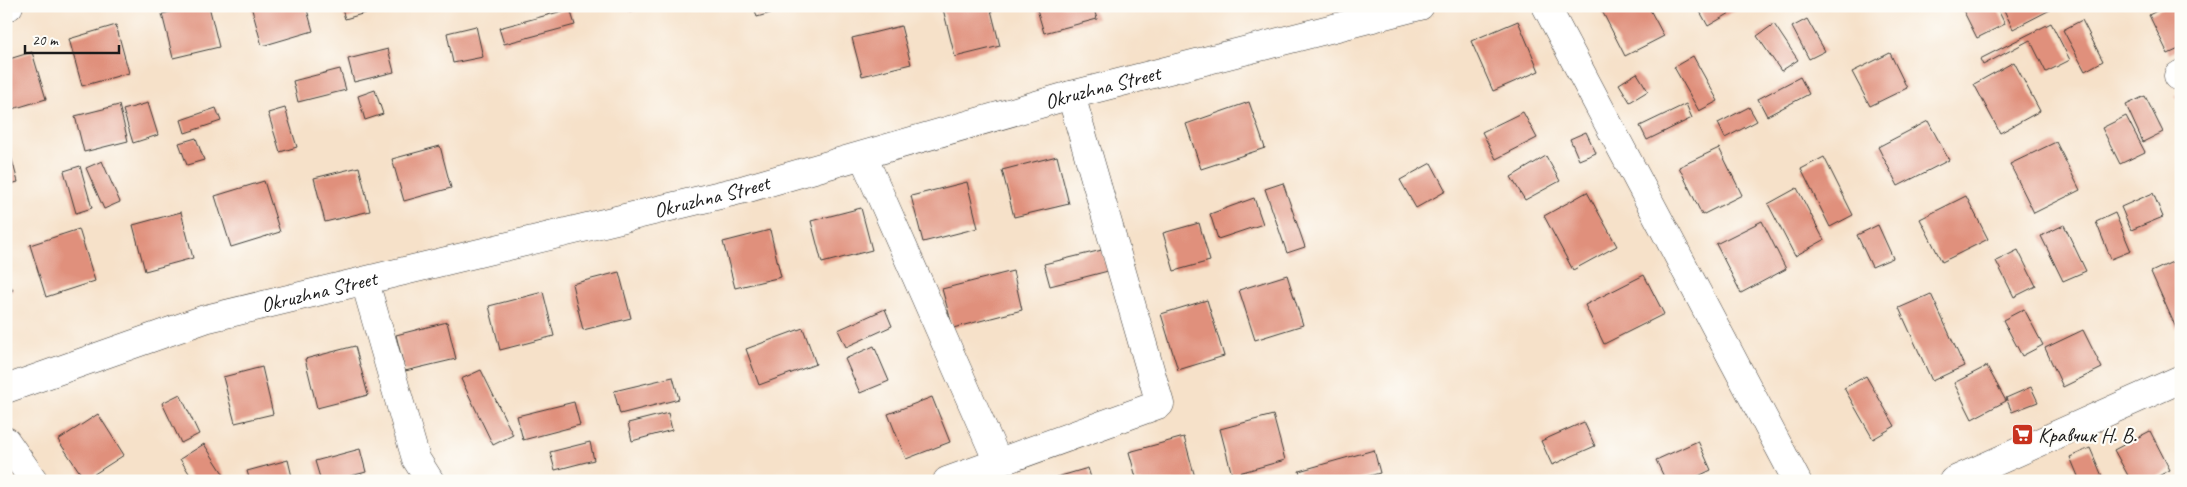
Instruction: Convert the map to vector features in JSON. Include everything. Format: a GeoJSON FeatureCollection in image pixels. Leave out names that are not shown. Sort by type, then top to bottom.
{"type":"FeatureCollection","features":[{"type":"Feature","properties":{"kind":"street","name":"Okruzhna Street"},"geometry":{"type":"LineString","coordinates":[[6,389],[205,320],[745,189],[1071,96],[1420,6]]}},
{"type":"Feature","properties":{"kind":"street"},"geometry":{"type":"LineString","coordinates":[[1546,6],[1797,481]]}},
{"type":"Feature","properties":{"kind":"street"},"geometry":{"type":"LineString","coordinates":[[947,481],[1160,404],[1071,96]]}},
{"type":"Feature","properties":{"kind":"street"},"geometry":{"type":"LineString","coordinates":[[863,156],[998,462]]}},
{"type":"Feature","properties":{"kind":"street"},"geometry":{"type":"LineString","coordinates":[[365,282],[416,459],[430,481]]}},
{"type":"Feature","properties":{"kind":"street"},"geometry":{"type":"LineString","coordinates":[[1953,481],[2181,379]]}},
{"type":"Feature","properties":{"kind":"street"},"geometry":{"type":"LineString","coordinates":[[6,440],[34,481]]}},
{"type":"Feature","properties":{"kind":"building"},"geometry":{"type":"Polygon","coordinates":[[[194,6],[209,6],[219,47],[173,58],[162,14],[194,6]]]}},
{"type":"Feature","properties":{"kind":"building"},"geometry":{"type":"Polygon","coordinates":[[[251,6],[306,6],[313,31],[262,46],[251,6]]]}},
{"type":"Feature","properties":{"kind":"building"},"geometry":{"type":"Polygon","coordinates":[[[341,6],[386,6],[386,7],[345,19],[341,6]]]}},
{"type":"Feature","properties":{"kind":"building"},"geometry":{"type":"Polygon","coordinates":[[[629,6],[647,6],[648,7],[630,12],[629,6]]]}},
{"type":"Feature","properties":{"kind":"building"},"geometry":{"type":"Polygon","coordinates":[[[754,6],[791,6],[791,7],[757,17],[754,6]]]}},
{"type":"Feature","properties":{"kind":"building"},"geometry":{"type":"Polygon","coordinates":[[[954,6],[990,6],[1000,46],[955,57],[943,9],[954,6]]]}},
{"type":"Feature","properties":{"kind":"building"},"geometry":{"type":"Polygon","coordinates":[[[1036,6],[1093,6],[1097,19],[1044,33],[1036,6]]]}},
{"type":"Feature","properties":{"kind":"building"},"geometry":{"type":"Polygon","coordinates":[[[1611,6],[1648,6],[1664,36],[1625,56],[1602,11],[1611,6]]]}},
{"type":"Feature","properties":{"kind":"building"},"geometry":{"type":"Polygon","coordinates":[[[1697,6],[1742,6],[1708,26],[1697,6]]]}},
{"type":"Feature","properties":{"kind":"building"},"geometry":{"type":"Polygon","coordinates":[[[1961,6],[1996,6],[2005,24],[1977,38],[1961,6]]]}},
{"type":"Feature","properties":{"kind":"building"},"geometry":{"type":"Polygon","coordinates":[[[2002,6],[2051,6],[2052,9],[2013,29],[2002,6]]]}},
{"type":"Feature","properties":{"kind":"building"},"geometry":{"type":"Polygon","coordinates":[[[2166,6],[2181,6],[2181,48],[2168,54],[2149,15],[2166,6]]]}},
{"type":"Feature","properties":{"kind":"building"},"geometry":{"type":"Polygon","coordinates":[[[570,9],[575,25],[504,44],[499,28],[570,9]]]}},
{"type":"Feature","properties":{"kind":"building"},"geometry":{"type":"Polygon","coordinates":[[[1807,19],[1825,51],[1809,59],[1792,27],[1807,19]]]}},
{"type":"Feature","properties":{"kind":"building"},"geometry":{"type":"Polygon","coordinates":[[[2082,20],[2103,61],[2085,71],[2063,30],[2082,20]]]}},
{"type":"Feature","properties":{"kind":"building"},"geometry":{"type":"Polygon","coordinates":[[[1518,21],[1539,71],[1493,91],[1471,41],[1518,21]]]}},
{"type":"Feature","properties":{"kind":"building"},"geometry":{"type":"Polygon","coordinates":[[[2051,23],[2070,60],[2046,72],[2030,40],[1983,65],[1980,59],[2051,23]]]}},
{"type":"Feature","properties":{"kind":"building"},"geometry":{"type":"Polygon","coordinates":[[[1774,24],[1798,60],[1781,71],[1757,36],[1774,24]]]}},
{"type":"Feature","properties":{"kind":"building"},"geometry":{"type":"Polygon","coordinates":[[[116,25],[129,73],[82,86],[69,39],[116,25]]]}},
{"type":"Feature","properties":{"kind":"building"},"geometry":{"type":"Polygon","coordinates":[[[476,26],[483,57],[453,63],[447,33],[476,26]]]}},
{"type":"Feature","properties":{"kind":"building"},"geometry":{"type":"Polygon","coordinates":[[[901,26],[911,64],[862,76],[852,38],[901,26]]]}},
{"type":"Feature","properties":{"kind":"building"},"geometry":{"type":"Polygon","coordinates":[[[388,49],[394,72],[354,82],[348,59],[388,49]]]}},
{"type":"Feature","properties":{"kind":"building"},"geometry":{"type":"Polygon","coordinates":[[[32,52],[46,99],[6,111],[6,60],[32,52]]]}},
{"type":"Feature","properties":{"kind":"building"},"geometry":{"type":"Polygon","coordinates":[[[1890,53],[1907,88],[1870,106],[1852,72],[1890,53]]]}},
{"type":"Feature","properties":{"kind":"building"},"geometry":{"type":"Polygon","coordinates":[[[1693,56],[1718,101],[1699,111],[1674,67],[1693,56]]]}},
{"type":"Feature","properties":{"kind":"building"},"geometry":{"type":"Polygon","coordinates":[[[2014,62],[2040,111],[2000,133],[1974,84],[2014,62]]]}},
{"type":"Feature","properties":{"kind":"building"},"geometry":{"type":"Polygon","coordinates":[[[340,69],[346,90],[298,102],[293,81],[340,69]]]}},
{"type":"Feature","properties":{"kind":"building"},"geometry":{"type":"Polygon","coordinates":[[[1637,73],[1648,91],[1630,102],[1619,84],[1637,73]]]}},
{"type":"Feature","properties":{"kind":"building"},"geometry":{"type":"Polygon","coordinates":[[[1800,77],[1809,94],[1767,116],[1758,99],[1800,77]]]}},
{"type":"Feature","properties":{"kind":"building"},"geometry":{"type":"Polygon","coordinates":[[[375,90],[383,114],[365,120],[358,96],[375,90]]]}},
{"type":"Feature","properties":{"kind":"building"},"geometry":{"type":"Polygon","coordinates":[[[2181,93],[2181,107],[2175,96],[2181,93]]]}},
{"type":"Feature","properties":{"kind":"building"},"geometry":{"type":"Polygon","coordinates":[[[2145,96],[2163,132],[2143,142],[2126,105],[2145,96]]]}},
{"type":"Feature","properties":{"kind":"building"},"geometry":{"type":"Polygon","coordinates":[[[1249,102],[1265,148],[1201,169],[1186,124],[1249,102]]]}},
{"type":"Feature","properties":{"kind":"building"},"geometry":{"type":"Polygon","coordinates":[[[148,103],[158,135],[133,143],[123,110],[148,103]]]}},
{"type":"Feature","properties":{"kind":"building"},"geometry":{"type":"Polygon","coordinates":[[[1686,104],[1692,118],[1647,140],[1640,126],[1686,104]]]}},
{"type":"Feature","properties":{"kind":"building"},"geometry":{"type":"Polygon","coordinates":[[[119,105],[128,141],[84,152],[75,116],[119,105]]]}},
{"type":"Feature","properties":{"kind":"building"},"geometry":{"type":"Polygon","coordinates":[[[1749,107],[1757,121],[1725,138],[1718,123],[1749,107]]]}},
{"type":"Feature","properties":{"kind":"building"},"geometry":{"type":"Polygon","coordinates":[[[216,108],[221,121],[185,133],[181,120],[216,108]]]}},
{"type":"Feature","properties":{"kind":"building"},"geometry":{"type":"Polygon","coordinates":[[[285,108],[297,147],[280,152],[268,113],[285,108]]]}},
{"type":"Feature","properties":{"kind":"building"},"geometry":{"type":"Polygon","coordinates":[[[1523,112],[1537,138],[1496,159],[1482,132],[1523,112]]]}},
{"type":"Feature","properties":{"kind":"building"},"geometry":{"type":"Polygon","coordinates":[[[2126,116],[2145,152],[2120,164],[2102,128],[2126,116]]]}},
{"type":"Feature","properties":{"kind":"building"},"geometry":{"type":"Polygon","coordinates":[[[1928,121],[1949,160],[1898,186],[1878,147],[1928,121]]]}},
{"type":"Feature","properties":{"kind":"building"},"geometry":{"type":"Polygon","coordinates":[[[1586,132],[1596,153],[1579,160],[1570,139],[1586,132]]]}},
{"type":"Feature","properties":{"kind":"building"},"geometry":{"type":"Polygon","coordinates":[[[196,138],[204,160],[187,165],[179,143],[196,138]]]}},
{"type":"Feature","properties":{"kind":"building"},"geometry":{"type":"Polygon","coordinates":[[[2056,142],[2080,190],[2034,213],[2010,164],[2056,142]]]}},
{"type":"Feature","properties":{"kind":"building"},"geometry":{"type":"Polygon","coordinates":[[[8,145],[18,182],[6,185],[6,146],[8,145]]]}},
{"type":"Feature","properties":{"kind":"building"},"geometry":{"type":"Polygon","coordinates":[[[440,146],[451,188],[404,201],[392,159],[440,146]]]}},
{"type":"Feature","properties":{"kind":"building"},"geometry":{"type":"Polygon","coordinates":[[[1719,148],[1742,195],[1702,215],[1679,167],[1719,148]]]}},
{"type":"Feature","properties":{"kind":"building"},"geometry":{"type":"Polygon","coordinates":[[[1057,156],[1069,204],[1014,217],[1002,170],[1057,156]]]}},
{"type":"Feature","properties":{"kind":"building"},"geometry":{"type":"Polygon","coordinates":[[[1546,156],[1560,181],[1525,200],[1511,177],[1546,156]]]}},
{"type":"Feature","properties":{"kind":"building"},"geometry":{"type":"Polygon","coordinates":[[[1824,157],[1853,215],[1830,227],[1801,169],[1824,157]]]}},
{"type":"Feature","properties":{"kind":"building"},"geometry":{"type":"Polygon","coordinates":[[[102,161],[120,202],[104,209],[86,168],[102,161]]]}},
{"type":"Feature","properties":{"kind":"building"},"geometry":{"type":"Polygon","coordinates":[[[1431,163],[1446,191],[1416,208],[1400,180],[1431,163]]]}},
{"type":"Feature","properties":{"kind":"building"},"geometry":{"type":"Polygon","coordinates":[[[80,166],[92,208],[76,213],[64,171],[80,166]]]}},
{"type":"Feature","properties":{"kind":"building"},"geometry":{"type":"Polygon","coordinates":[[[359,167],[370,211],[325,222],[314,178],[359,167]]]}},
{"type":"Feature","properties":{"kind":"building"},"geometry":{"type":"Polygon","coordinates":[[[264,181],[280,232],[231,247],[215,196],[264,181]]]}},
{"type":"Feature","properties":{"kind":"building"},"geometry":{"type":"Polygon","coordinates":[[[967,182],[978,228],[923,242],[911,196],[967,182]]]}},
{"type":"Feature","properties":{"kind":"building"},"geometry":{"type":"Polygon","coordinates":[[[1283,183],[1305,247],[1287,253],[1265,189],[1283,183]]]}},
{"type":"Feature","properties":{"kind":"building"},"geometry":{"type":"Polygon","coordinates":[[[1797,188],[1824,240],[1795,256],[1768,204],[1797,188]]]}},
{"type":"Feature","properties":{"kind":"building"},"geometry":{"type":"Polygon","coordinates":[[[1587,192],[1617,246],[1573,270],[1544,216],[1587,192]]]}},
{"type":"Feature","properties":{"kind":"building"},"geometry":{"type":"Polygon","coordinates":[[[2153,193],[2163,217],[2131,230],[2121,207],[2153,193]]]}},
{"type":"Feature","properties":{"kind":"building"},"geometry":{"type":"Polygon","coordinates":[[[1966,196],[1988,239],[1942,262],[1920,219],[1966,196]]]}},
{"type":"Feature","properties":{"kind":"building"},"geometry":{"type":"Polygon","coordinates":[[[1254,198],[1263,224],[1218,239],[1210,214],[1254,198]]]}},
{"type":"Feature","properties":{"kind":"building"},"geometry":{"type":"Polygon","coordinates":[[[861,208],[872,250],[822,263],[811,221],[861,208]]]}},
{"type":"Feature","properties":{"kind":"building"},"geometry":{"type":"Polygon","coordinates":[[[181,212],[193,258],[145,271],[133,225],[181,212]]]}},
{"type":"Feature","properties":{"kind":"building"},"geometry":{"type":"Polygon","coordinates":[[[2115,213],[2131,251],[2111,259],[2096,222],[2115,213]]]}},
{"type":"Feature","properties":{"kind":"building"},"geometry":{"type":"Polygon","coordinates":[[[1762,221],[1786,269],[1741,293],[1716,244],[1762,221]]]}},
{"type":"Feature","properties":{"kind":"building"},"geometry":{"type":"Polygon","coordinates":[[[1199,223],[1210,261],[1174,271],[1163,233],[1199,223]]]}},
{"type":"Feature","properties":{"kind":"building"},"geometry":{"type":"Polygon","coordinates":[[[1878,225],[1893,258],[1872,267],[1857,235],[1878,225]]]}},
{"type":"Feature","properties":{"kind":"building"},"geometry":{"type":"Polygon","coordinates":[[[2064,225],[2086,271],[2063,281],[2041,236],[2064,225]]]}},
{"type":"Feature","properties":{"kind":"building"},"geometry":{"type":"Polygon","coordinates":[[[79,229],[95,281],[46,297],[30,245],[79,229]]]}},
{"type":"Feature","properties":{"kind":"building"},"geometry":{"type":"Polygon","coordinates":[[[770,230],[781,277],[735,288],[723,242],[770,230]]]}},
{"type":"Feature","properties":{"kind":"building"},"geometry":{"type":"Polygon","coordinates":[[[1102,250],[1108,271],[1050,286],[1044,264],[1102,250]]]}},
{"type":"Feature","properties":{"kind":"building"},"geometry":{"type":"Polygon","coordinates":[[[2018,250],[2036,286],[2014,297],[1996,261],[2018,250]]]}},
{"type":"Feature","properties":{"kind":"building"},"geometry":{"type":"Polygon","coordinates":[[[2181,258],[2181,326],[2176,328],[2151,272],[2181,258]]]}},
{"type":"Feature","properties":{"kind":"building"},"geometry":{"type":"Polygon","coordinates":[[[1013,271],[1022,310],[953,328],[942,289],[1013,271]]]}},
{"type":"Feature","properties":{"kind":"building"},"geometry":{"type":"Polygon","coordinates":[[[619,272],[631,318],[583,330],[572,284],[619,272]]]}},
{"type":"Feature","properties":{"kind":"building"},"geometry":{"type":"Polygon","coordinates":[[[1287,275],[1303,325],[1255,340],[1239,290],[1287,275]]]}},
{"type":"Feature","properties":{"kind":"building"},"geometry":{"type":"Polygon","coordinates":[[[1644,275],[1664,314],[1604,344],[1585,305],[1644,275]]]}},
{"type":"Feature","properties":{"kind":"building"},"geometry":{"type":"Polygon","coordinates":[[[6,281],[13,290],[6,295],[6,281]]]}},
{"type":"Feature","properties":{"kind":"building"},"geometry":{"type":"Polygon","coordinates":[[[543,292],[554,336],[500,350],[489,306],[543,292]]]}},
{"type":"Feature","properties":{"kind":"building"},"geometry":{"type":"Polygon","coordinates":[[[1931,294],[1964,366],[1932,381],[1899,308],[1931,294]]]}},
{"type":"Feature","properties":{"kind":"building"},"geometry":{"type":"Polygon","coordinates":[[[1207,300],[1224,356],[1178,370],[1161,314],[1207,300]]]}},
{"type":"Feature","properties":{"kind":"building"},"geometry":{"type":"Polygon","coordinates":[[[885,309],[892,326],[846,347],[838,330],[885,309]]]}},
{"type":"Feature","properties":{"kind":"building"},"geometry":{"type":"Polygon","coordinates":[[[2024,309],[2043,345],[2022,356],[2003,320],[2024,309]]]}},
{"type":"Feature","properties":{"kind":"building"},"geometry":{"type":"Polygon","coordinates":[[[447,322],[456,359],[405,371],[396,335],[447,322]]]}},
{"type":"Feature","properties":{"kind":"building"},"geometry":{"type":"Polygon","coordinates":[[[803,328],[816,364],[759,385],[746,349],[803,328]]]}},
{"type":"Feature","properties":{"kind":"building"},"geometry":{"type":"Polygon","coordinates":[[[2083,330],[2102,368],[2063,387],[2045,348],[2083,330]]]}},
{"type":"Feature","properties":{"kind":"building"},"geometry":{"type":"Polygon","coordinates":[[[355,346],[368,395],[317,408],[305,359],[355,346]]]}},
{"type":"Feature","properties":{"kind":"building"},"geometry":{"type":"Polygon","coordinates":[[[874,346],[889,381],[860,393],[845,359],[874,346]]]}},
{"type":"Feature","properties":{"kind":"building"},"geometry":{"type":"Polygon","coordinates":[[[1987,366],[2006,401],[1972,419],[1954,383],[1987,366]]]}},
{"type":"Feature","properties":{"kind":"building"},"geometry":{"type":"Polygon","coordinates":[[[262,367],[273,414],[235,423],[223,377],[262,367]]]}},
{"type":"Feature","properties":{"kind":"building"},"geometry":{"type":"Polygon","coordinates":[[[481,370],[513,435],[493,445],[461,379],[481,370]]]}},
{"type":"Feature","properties":{"kind":"building"},"geometry":{"type":"Polygon","coordinates":[[[1866,376],[1895,426],[1873,439],[1844,388],[1866,376]]]}},
{"type":"Feature","properties":{"kind":"building"},"geometry":{"type":"Polygon","coordinates":[[[673,377],[679,399],[620,414],[614,391],[673,377]]]}},
{"type":"Feature","properties":{"kind":"building"},"geometry":{"type":"Polygon","coordinates":[[[2031,387],[2038,402],[2012,412],[2006,398],[2031,387]]]}},
{"type":"Feature","properties":{"kind":"building"},"geometry":{"type":"Polygon","coordinates":[[[180,394],[199,434],[181,443],[162,403],[180,394]]]}},
{"type":"Feature","properties":{"kind":"building"},"geometry":{"type":"Polygon","coordinates":[[[932,397],[950,442],[906,459],[888,414],[932,397]]]}},
{"type":"Feature","properties":{"kind":"building"},"geometry":{"type":"Polygon","coordinates":[[[574,402],[580,425],[523,440],[517,416],[574,402]]]}},
{"type":"Feature","properties":{"kind":"building"},"geometry":{"type":"Polygon","coordinates":[[[668,413],[672,430],[632,441],[628,423],[668,413]]]}},
{"type":"Feature","properties":{"kind":"building"},"geometry":{"type":"Polygon","coordinates":[[[98,414],[124,455],[85,480],[58,440],[98,414]]]}},
{"type":"Feature","properties":{"kind":"building"},"geometry":{"type":"Polygon","coordinates":[[[1273,415],[1285,460],[1232,475],[1220,429],[1273,415]]]}},
{"type":"Feature","properties":{"kind":"building"},"geometry":{"type":"Polygon","coordinates":[[[1584,422],[1595,446],[1552,465],[1541,441],[1584,422]]]}},
{"type":"Feature","properties":{"kind":"building"},"geometry":{"type":"Polygon","coordinates":[[[2150,431],[2170,470],[2149,481],[2131,481],[2114,450],[2150,431]]]}},
{"type":"Feature","properties":{"kind":"building"},"geometry":{"type":"Polygon","coordinates":[[[1184,437],[1196,481],[1137,481],[1129,452],[1184,437]]]}},
{"type":"Feature","properties":{"kind":"building"},"geometry":{"type":"Polygon","coordinates":[[[1698,441],[1711,470],[1688,481],[1666,481],[1656,460],[1698,441]]]}},
{"type":"Feature","properties":{"kind":"building"},"geometry":{"type":"Polygon","coordinates":[[[590,442],[594,460],[555,470],[550,452],[590,442]]]}},
{"type":"Feature","properties":{"kind":"building"},"geometry":{"type":"Polygon","coordinates":[[[204,444],[228,481],[194,481],[180,459],[204,444]]]}},
{"type":"Feature","properties":{"kind":"building"},"geometry":{"type":"Polygon","coordinates":[[[2090,448],[2102,476],[2090,481],[2080,481],[2070,457],[2090,448]]]}},
{"type":"Feature","properties":{"kind":"building"},"geometry":{"type":"Polygon","coordinates":[[[360,449],[366,472],[332,481],[321,481],[315,461],[360,449]]]}},
{"type":"Feature","properties":{"kind":"building"},"geometry":{"type":"Polygon","coordinates":[[[1374,450],[1380,473],[1350,481],[1302,481],[1299,471],[1374,450]]]}},
{"type":"Feature","properties":{"kind":"building"},"geometry":{"type":"Polygon","coordinates":[[[288,460],[293,481],[250,481],[247,471],[288,460]]]}},
{"type":"Feature","properties":{"kind":"building"},"geometry":{"type":"Polygon","coordinates":[[[1088,468],[1092,481],[1047,481],[1047,480],[1088,468]]]}},
{"type":"Feature","properties":{"kind":"place","name":"Кравчик Н. В."},"geometry":{"type":"Point","coordinates":[2022,435]}}]}
